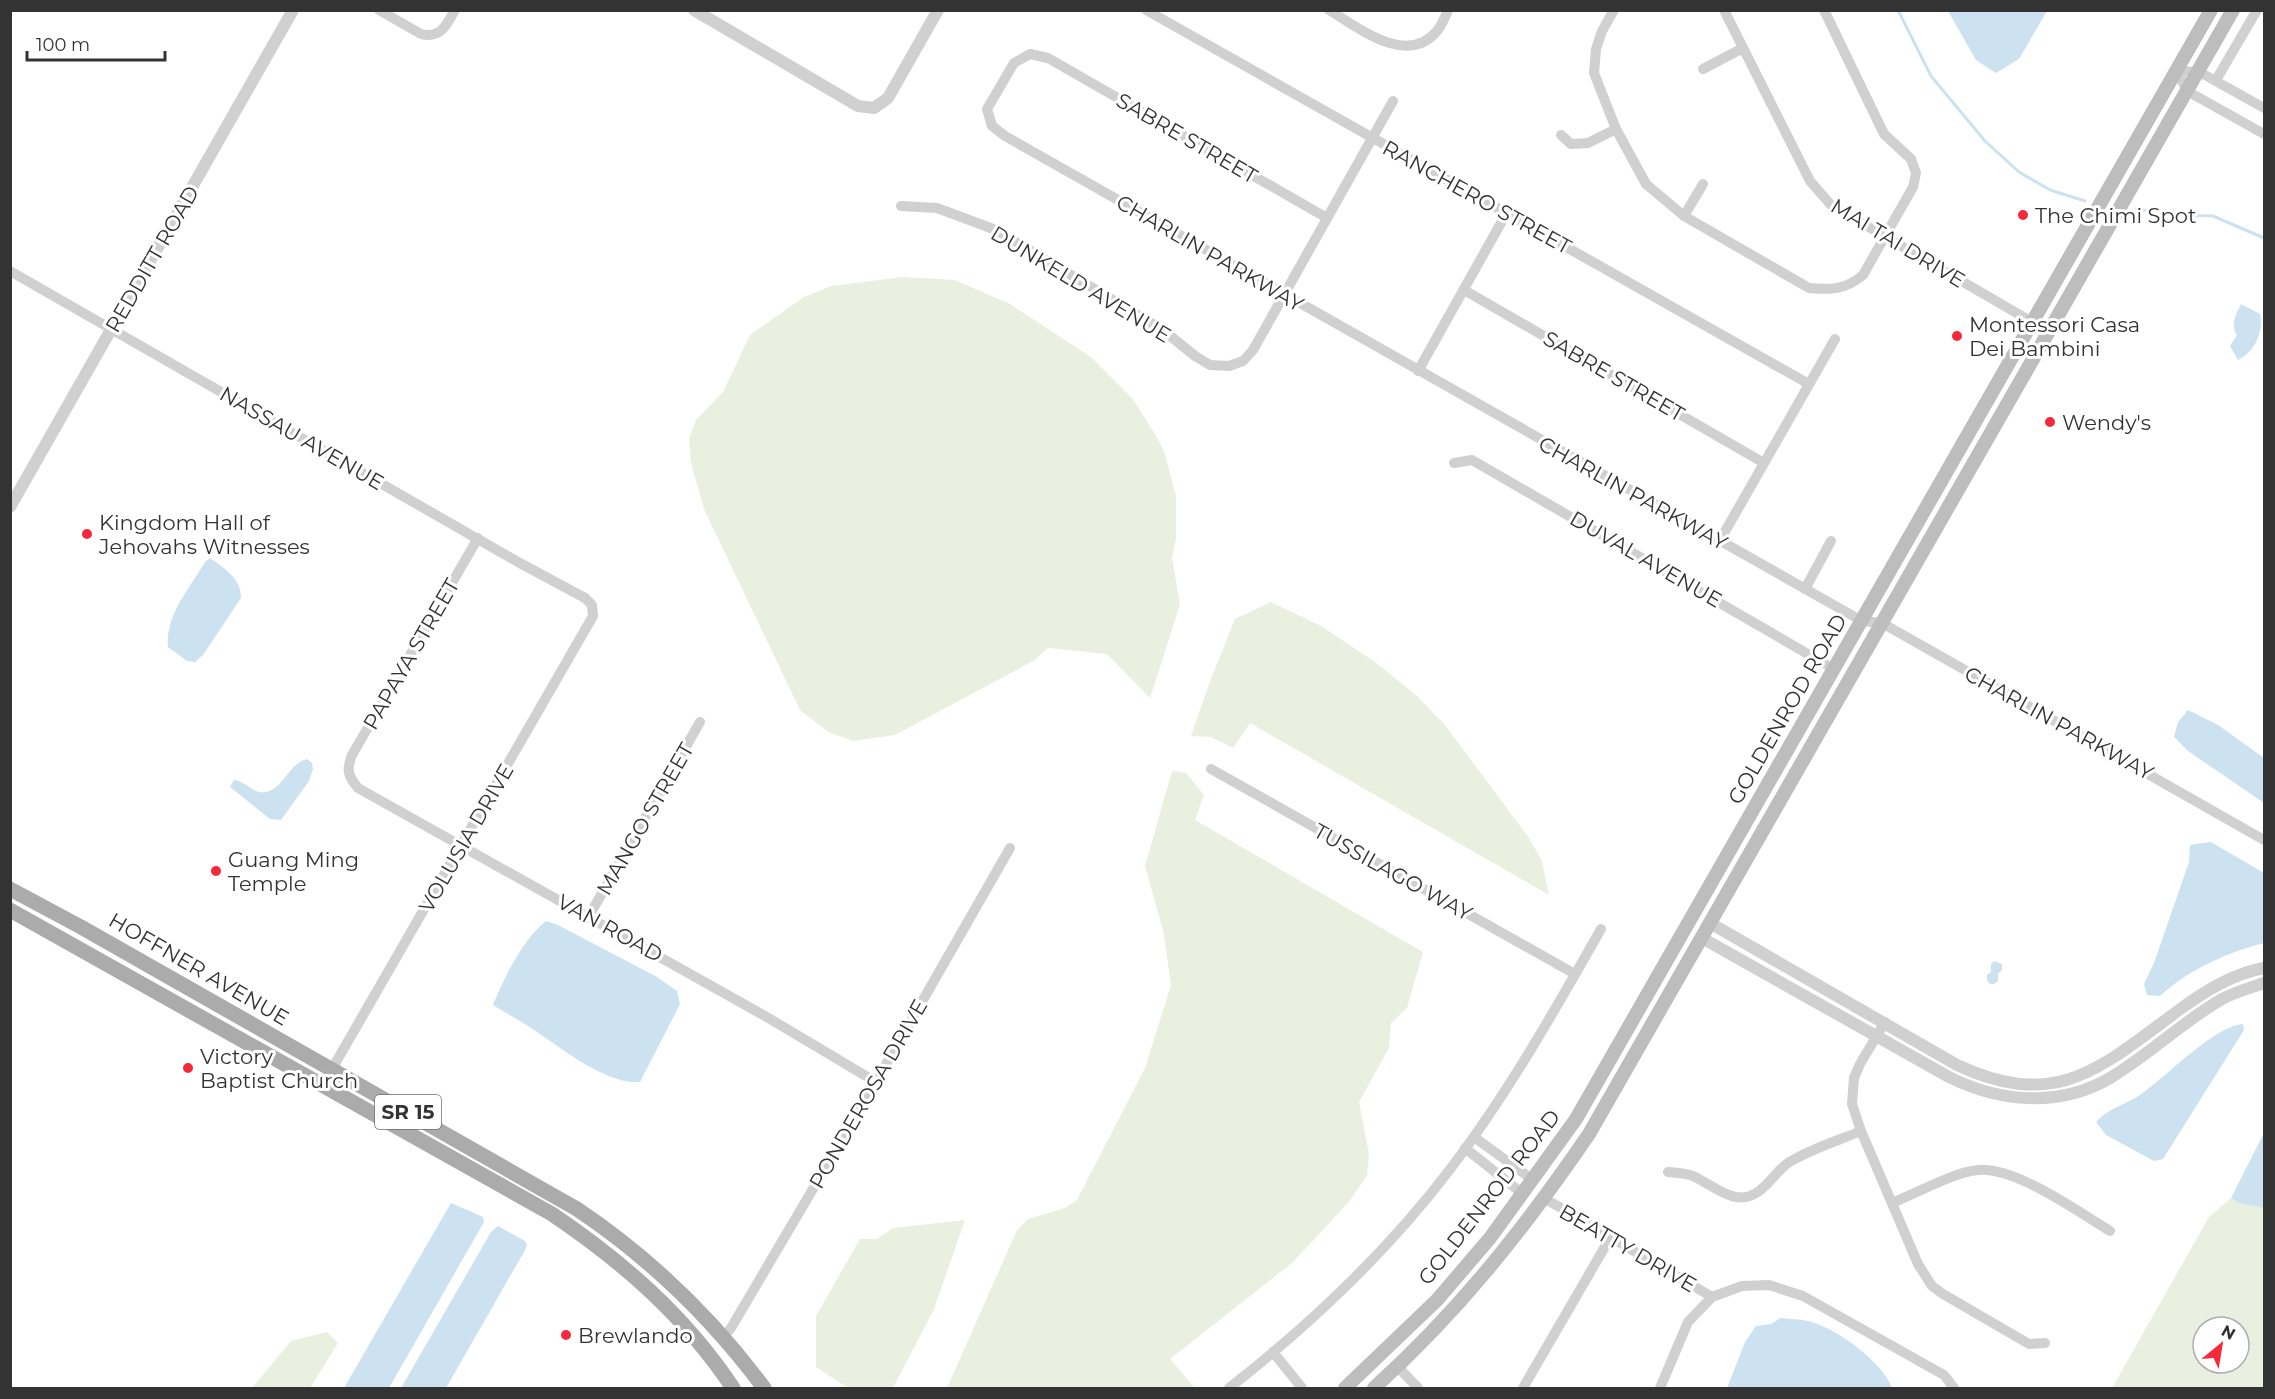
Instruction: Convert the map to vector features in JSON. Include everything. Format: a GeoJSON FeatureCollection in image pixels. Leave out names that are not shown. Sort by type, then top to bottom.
{"type":"FeatureCollection","features":[{"type":"Feature","properties":{"kind":"main road","name":"GOLDENROD ROAD"},"geometry":{"type":"LineString","coordinates":[[1345,1389],[1437,1300],[1490,1238],[1576,1119],[2211,10]]}},
{"type":"Feature","properties":{"kind":"main road","name":"GOLDENROD ROAD"},"geometry":{"type":"LineString","coordinates":[[1374,1389],[1453,1311],[1513,1240],[1589,1134],[2233,10]]}},
{"type":"Feature","properties":{"kind":"main road"},"geometry":{"type":"LineString","coordinates":[[2048,333],[2047,320],[2052,302],[2076,258],[2078,253],[2076,248]]}},
{"type":"Feature","properties":{"kind":"main road"},"geometry":{"type":"LineString","coordinates":[[2002,414],[2000,401],[2033,345],[2036,328],[2032,322]]}},
{"type":"Feature","properties":{"kind":"main road"},"geometry":{"type":"LineString","coordinates":[[1702,938],[1698,930],[1698,919],[1709,886]]}},
{"type":"Feature","properties":{"kind":"main road","name":"HOFFNER AVENUE"},"geometry":{"type":"LineString","coordinates":[[10,889],[537,1185],[604,1228],[688,1299],[723,1337],[764,1389]]}},
{"type":"Feature","properties":{"kind":"main road"},"geometry":{"type":"LineString","coordinates":[[11,910],[27,908],[73,928],[81,927]]}},
{"type":"Feature","properties":{"kind":"main road","name":"HOFFNER AVENUE"},"geometry":{"type":"LineString","coordinates":[[11,910],[569,1226],[643,1282],[683,1323],[733,1389]]}},
{"type":"Feature","properties":{"kind":"main road"},"geometry":{"type":"LineString","coordinates":[[1620,1083],[1628,1051],[1692,941],[1689,922]]}},
{"type":"Feature","properties":{"kind":"main road"},"geometry":{"type":"LineString","coordinates":[[128,975],[143,975],[169,989],[192,990]]}},
{"type":"Feature","properties":{"kind":"main road"},"geometry":{"type":"LineString","coordinates":[[245,1041],[260,1042],[318,1074],[332,1069]]}},
{"type":"Feature","properties":{"kind":"main road"},"geometry":{"type":"LineString","coordinates":[[342,1096],[349,1092],[356,1094],[430,1134],[448,1135]]}},
{"type":"Feature","properties":{"kind":"main road"},"geometry":{"type":"LineString","coordinates":[[683,1323],[697,1331],[729,1375],[744,1389]]}},
{"type":"Feature","properties":{"kind":"street","name":"REDDITT ROAD"},"geometry":{"type":"LineString","coordinates":[[10,507],[293,10]]}},
{"type":"Feature","properties":{"kind":"street"},"geometry":{"type":"LineString","coordinates":[[379,10],[428,36],[446,27],[455,10]]}},
{"type":"Feature","properties":{"kind":"street"},"geometry":{"type":"LineString","coordinates":[[694,10],[858,106],[874,108],[888,98],[938,10]]}},
{"type":"Feature","properties":{"kind":"street","name":"RANCHERO STREET"},"geometry":{"type":"LineString","coordinates":[[1146,10],[1809,384]]}},
{"type":"Feature","properties":{"kind":"street"},"geometry":{"type":"LineString","coordinates":[[1329,10],[1381,40],[1401,47],[1416,46],[1437,32],[1449,10]]}},
{"type":"Feature","properties":{"kind":"street"},"geometry":{"type":"LineString","coordinates":[[1614,10],[1602,31],[1596,49],[1594,73],[1616,129],[1646,184],[1684,216],[1809,288],[1833,291],[1852,284],[1863,275],[1913,187],[1916,173],[1911,159],[1884,134],[1824,10]]}},
{"type":"Feature","properties":{"kind":"street","name":"MAI TAI DRIVE"},"geometry":{"type":"LineString","coordinates":[[1724,10],[1810,181],[1831,205],[2032,322]]}},
{"type":"Feature","properties":{"kind":"street"},"geometry":{"type":"LineString","coordinates":[[2216,80],[2257,10]]}},
{"type":"Feature","properties":{"kind":"street"},"geometry":{"type":"LineString","coordinates":[[1703,69],[1743,48]]}},
{"type":"Feature","properties":{"kind":"street","name":"SABRE STREET"},"geometry":{"type":"LineString","coordinates":[[1005,136],[992,126],[987,109],[1014,63],[1030,54],[1048,58],[1327,218]]}},
{"type":"Feature","properties":{"kind":"street"},"geometry":{"type":"LineString","coordinates":[[2176,71],[2198,72],[2265,108]]}},
{"type":"Feature","properties":{"kind":"street"},"geometry":{"type":"LineString","coordinates":[[2176,71],[2187,91],[2265,134]]}},
{"type":"Feature","properties":{"kind":"street","name":"DUNKELD AVENUE"},"geometry":{"type":"LineString","coordinates":[[901,206],[937,208],[996,230],[1163,330],[1210,365],[1229,366],[1243,361],[1253,350],[1393,101]]}},
{"type":"Feature","properties":{"kind":"street"},"geometry":{"type":"LineString","coordinates":[[1561,135],[1570,144],[1588,143],[1616,129]]}},
{"type":"Feature","properties":{"kind":"street","name":"CHARLIN PARKWAY"},"geometry":{"type":"LineString","coordinates":[[1005,136],[1719,542],[1862,621],[1882,623],[2265,840]]}},
{"type":"Feature","properties":{"kind":"street"},"geometry":{"type":"LineString","coordinates":[[1684,216],[1703,184]]}},
{"type":"Feature","properties":{"kind":"street"},"geometry":{"type":"LineString","coordinates":[[1418,371],[1506,214]]}},
{"type":"Feature","properties":{"kind":"street","name":"NASSAU AVENUE"},"geometry":{"type":"LineString","coordinates":[[10,271],[518,562],[585,598],[592,605]]}},
{"type":"Feature","properties":{"kind":"street","name":"SABRE STREET"},"geometry":{"type":"LineString","coordinates":[[1464,290],[1764,463]]}},
{"type":"Feature","properties":{"kind":"street"},"geometry":{"type":"LineString","coordinates":[[1719,542],[1835,339]]}},
{"type":"Feature","properties":{"kind":"street","name":"DUVAL AVENUE"},"geometry":{"type":"LineString","coordinates":[[1454,462],[1472,460],[1834,669]]}},
{"type":"Feature","properties":{"kind":"street","name":"PAPAYA STREET"},"geometry":{"type":"LineString","coordinates":[[348,772],[352,755],[478,538]]}},
{"type":"Feature","properties":{"kind":"street"},"geometry":{"type":"LineString","coordinates":[[1805,589],[1832,541]]}},
{"type":"Feature","properties":{"kind":"street","name":"VOLUSIA DRIVE"},"geometry":{"type":"LineString","coordinates":[[332,1069],[593,616],[592,605]]}},
{"type":"Feature","properties":{"kind":"street","name":"MANGO STREET"},"geometry":{"type":"LineString","coordinates":[[589,916],[700,722]]}},
{"type":"Feature","properties":{"kind":"street","name":"TUSSILAGO WAY"},"geometry":{"type":"LineString","coordinates":[[1211,769],[1575,975]]}},
{"type":"Feature","properties":{"kind":"street","name":"VAN ROAD"},"geometry":{"type":"LineString","coordinates":[[348,772],[358,788],[589,916],[876,1082]]}},
{"type":"Feature","properties":{"kind":"street","name":"PONDEROSA DRIVE"},"geometry":{"type":"LineString","coordinates":[[723,1337],[731,1328],[876,1082],[1010,848]]}},
{"type":"Feature","properties":{"kind":"street"},"geometry":{"type":"LineString","coordinates":[[1710,923],[1957,1065],[2010,1084],[2047,1084],[2073,1079],[2091,1072],[2110,1061],[2203,993],[2236,977],[2265,968]]}},
{"type":"Feature","properties":{"kind":"street"},"geometry":{"type":"LineString","coordinates":[[1229,1389],[1364,1269],[1426,1200],[1474,1137],[1543,1031],[1601,929]]}},
{"type":"Feature","properties":{"kind":"street"},"geometry":{"type":"LineString","coordinates":[[1702,938],[1970,1088],[2007,1097],[2051,1098],[2071,1094],[2109,1079],[2222,999],[2265,983]]}},
{"type":"Feature","properties":{"kind":"street"},"geometry":{"type":"LineString","coordinates":[[1885,1022],[1860,1064],[1852,1090],[1852,1104],[1861,1131],[1918,1264],[1932,1286],[2029,1344],[2045,1343]]}},
{"type":"Feature","properties":{"kind":"street"},"geometry":{"type":"LineString","coordinates":[[1668,1172],[1692,1175],[1725,1194],[1745,1197],[1762,1189],[1778,1171],[1799,1157],[1861,1131]]}},
{"type":"Feature","properties":{"kind":"street"},"geometry":{"type":"LineString","coordinates":[[1474,1137],[1533,1180]]}},
{"type":"Feature","properties":{"kind":"street"},"geometry":{"type":"LineString","coordinates":[[1465,1148],[1523,1194]]}},
{"type":"Feature","properties":{"kind":"street"},"geometry":{"type":"LineString","coordinates":[[1489,1168],[1498,1155]]}},
{"type":"Feature","properties":{"kind":"street"},"geometry":{"type":"LineString","coordinates":[[1892,1203],[1964,1174],[1977,1170],[1990,1170],[2022,1180],[2110,1231]]}},
{"type":"Feature","properties":{"kind":"street","name":"BEATTY DRIVE"},"geometry":{"type":"LineString","coordinates":[[1544,1198],[1712,1297]]}},
{"type":"Feature","properties":{"kind":"street"},"geometry":{"type":"LineString","coordinates":[[1524,1389],[1610,1238]]}},
{"type":"Feature","properties":{"kind":"street"},"geometry":{"type":"LineString","coordinates":[[1660,1389],[1688,1322],[1712,1297],[1742,1286],[1769,1285],[1803,1296],[1944,1375],[1954,1389]]}},
{"type":"Feature","properties":{"kind":"street"},"geometry":{"type":"LineString","coordinates":[[1273,1352],[1302,1389]]}},
{"type":"Feature","properties":{"kind":"street"},"geometry":{"type":"LineString","coordinates":[[1398,1367],[1418,1389]]}},
{"type":"Feature","properties":{"kind":"green space"},"geometry":{"type":"Polygon","coordinates":[[[904,277],[955,280],[1010,304],[1091,357],[1132,398],[1152,429],[1164,451],[1176,496],[1176,539],[1172,558],[1180,605],[1150,698],[1107,654],[1048,648],[1033,661],[895,735],[853,741],[828,732],[800,710],[704,509],[691,463],[689,438],[696,420],[723,392],[750,335],[804,297],[831,286],[904,277]]]}},
{"type":"Feature","properties":{"kind":"green space"},"geometry":{"type":"Polygon","coordinates":[[[1271,602],[1321,626],[1375,662],[1417,696],[1445,725],[1529,838],[1542,861],[1549,895],[1250,723],[1233,748],[1211,737],[1191,736],[1235,619],[1271,602]]]}},
{"type":"Feature","properties":{"kind":"green space"},"geometry":{"type":"Polygon","coordinates":[[[1172,771],[1186,773],[1204,795],[1195,820],[1423,952],[1407,1008],[1391,1023],[1389,1048],[1359,1102],[1369,1154],[1367,1176],[1348,1203],[1292,1263],[1170,1359],[1195,1388],[947,1388],[1017,1230],[1028,1219],[1065,1208],[1077,1200],[1145,1068],[1171,985],[1163,930],[1145,866],[1172,771]]]}},
{"type":"Feature","properties":{"kind":"green space"},"geometry":{"type":"Polygon","coordinates":[[[2231,1198],[2239,1203],[2264,1208],[2264,1388],[2112,1388],[2209,1217],[2231,1198]]]}},
{"type":"Feature","properties":{"kind":"green space"},"geometry":{"type":"Polygon","coordinates":[[[965,1220],[934,1309],[893,1388],[848,1388],[816,1367],[816,1316],[860,1239],[877,1239],[893,1228],[965,1220]]]}},
{"type":"Feature","properties":{"kind":"green space"},"geometry":{"type":"Polygon","coordinates":[[[327,1332],[338,1343],[310,1388],[252,1388],[291,1341],[327,1332]]]}},
{"type":"Feature","properties":{"kind":"water"},"geometry":{"type":"Polygon","coordinates":[[[1948,11],[2047,11],[2019,59],[1996,73],[1976,60],[1948,11]]]}},
{"type":"Feature","properties":{"kind":"water"},"geometry":{"type":"Polygon","coordinates":[[[2241,304],[2260,314],[2261,327],[2257,340],[2249,352],[2238,360],[2230,346],[2237,335],[2234,323],[2241,304]]]}},
{"type":"Feature","properties":{"kind":"water"},"geometry":{"type":"Polygon","coordinates":[[[210,558],[235,579],[241,598],[203,655],[195,662],[187,661],[168,647],[170,624],[186,592],[210,558]]]}},
{"type":"Feature","properties":{"kind":"water"},"geometry":{"type":"Polygon","coordinates":[[[2188,710],[2218,725],[2264,758],[2264,803],[2188,751],[2174,737],[2178,722],[2188,710]]]}},
{"type":"Feature","properties":{"kind":"water"},"geometry":{"type":"Polygon","coordinates":[[[307,759],[312,763],[313,769],[309,781],[281,820],[270,819],[230,787],[234,780],[258,792],[272,790],[295,766],[307,759]]]}},
{"type":"Feature","properties":{"kind":"water"},"geometry":{"type":"Polygon","coordinates":[[[2211,842],[2264,873],[2264,943],[2236,951],[2209,963],[2183,978],[2160,996],[2147,995],[2144,984],[2154,963],[2189,862],[2190,845],[2211,842]]]}},
{"type":"Feature","properties":{"kind":"water"},"geometry":{"type":"Polygon","coordinates":[[[546,921],[558,925],[657,977],[677,991],[680,1004],[640,1082],[611,1077],[596,1070],[493,1005],[522,948],[546,921]]]}},
{"type":"Feature","properties":{"kind":"water"},"geometry":{"type":"Polygon","coordinates":[[[1994,961],[2002,964],[2002,970],[1998,974],[1998,981],[1990,984],[1987,975],[1991,972],[1991,964],[1994,961]]]}},
{"type":"Feature","properties":{"kind":"water"},"geometry":{"type":"Polygon","coordinates":[[[2243,1024],[2244,1030],[2163,1159],[2154,1161],[2106,1135],[2096,1122],[2111,1110],[2140,1095],[2204,1043],[2231,1027],[2243,1024]]]}},
{"type":"Feature","properties":{"kind":"water"},"geometry":{"type":"Polygon","coordinates":[[[2264,1133],[2264,1208],[2239,1203],[2231,1198],[2264,1133]]]}},
{"type":"Feature","properties":{"kind":"water"},"geometry":{"type":"Polygon","coordinates":[[[451,1203],[483,1217],[484,1222],[389,1388],[344,1388],[451,1203]]]}},
{"type":"Feature","properties":{"kind":"water"},"geometry":{"type":"Polygon","coordinates":[[[498,1226],[525,1241],[527,1245],[446,1388],[401,1388],[491,1232],[498,1226]]]}},
{"type":"Feature","properties":{"kind":"water"},"geometry":{"type":"Polygon","coordinates":[[[1780,1318],[1808,1321],[1844,1338],[1879,1367],[1892,1388],[1727,1388],[1745,1342],[1756,1326],[1771,1324],[1780,1318]]]}},
{"type":"Feature","properties":{"kind":"waterway"},"geometry":{"type":"LineString","coordinates":[[1898,10],[1931,76],[1985,141],[2019,172],[2050,190],[2085,201]]}},
{"type":"Feature","properties":{"kind":"waterway"},"geometry":{"type":"LineString","coordinates":[[2136,209],[2177,215],[2213,216],[2264,238]]}},
{"type":"Feature","properties":{"kind":"place","name":"The Chimi Spot"},"geometry":{"type":"Point","coordinates":[2023,215]}},
{"type":"Feature","properties":{"kind":"place","name":"Montessori Casa Dei Bambini"},"geometry":{"type":"Point","coordinates":[1957,336]}},
{"type":"Feature","properties":{"kind":"place","name":"Wendy's"},"geometry":{"type":"Point","coordinates":[2050,422]}},
{"type":"Feature","properties":{"kind":"place","name":"Kingdom Hall of Jehovahs Witnesses"},"geometry":{"type":"Point","coordinates":[87,534]}},
{"type":"Feature","properties":{"kind":"place","name":"Guang Ming Temple"},"geometry":{"type":"Point","coordinates":[216,871]}},
{"type":"Feature","properties":{"kind":"place","name":"Victory Baptist Church"},"geometry":{"type":"Point","coordinates":[188,1068]}},
{"type":"Feature","properties":{"kind":"place","name":"Brewlando"},"geometry":{"type":"Point","coordinates":[566,1335]}}]}
